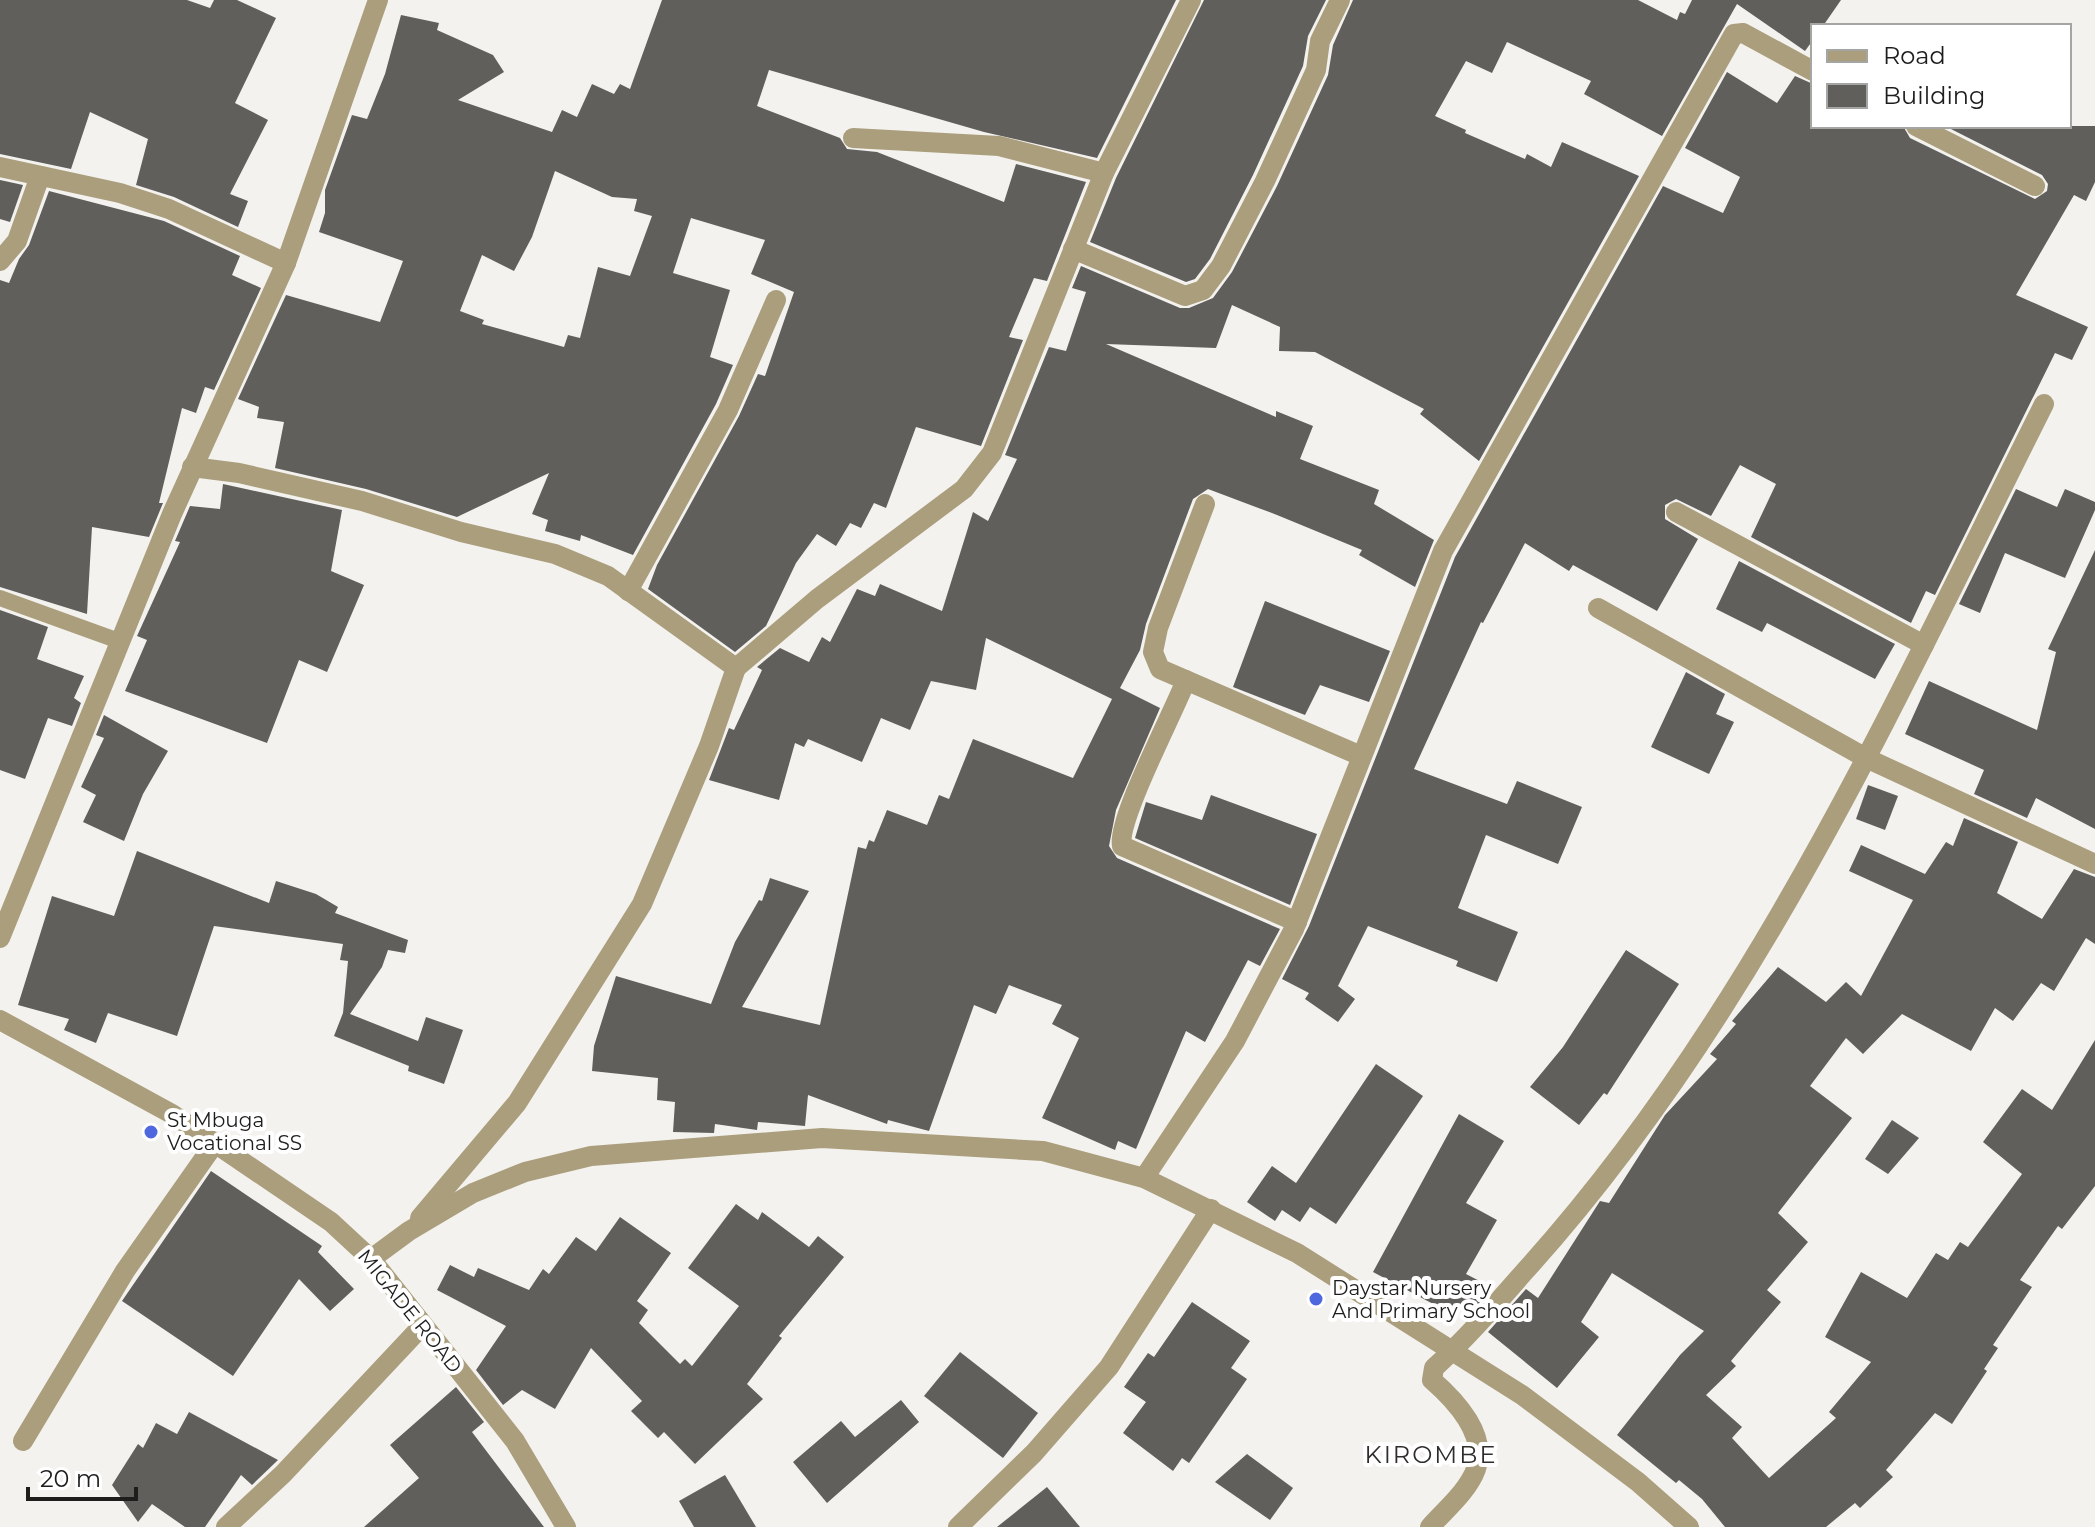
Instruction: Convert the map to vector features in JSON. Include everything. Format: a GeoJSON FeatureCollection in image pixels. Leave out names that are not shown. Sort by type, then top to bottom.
{"type":"FeatureCollection","features":[{"type":"Feature","properties":{"kind":"street"},"geometry":{"type":"LineString","coordinates":[[0,938],[192,467],[286,263],[378,0]]}},
{"type":"Feature","properties":{"kind":"street"},"geometry":{"type":"LineString","coordinates":[[409,1231],[517,1103],[642,904],[709,746],[736,668],[817,599],[964,489],[981,468],[1002,432],[1104,173],[1191,0]]}},
{"type":"Feature","properties":{"kind":"street"},"geometry":{"type":"LineString","coordinates":[[1073,249],[1185,296],[1203,290],[1221,266],[1265,181],[1316,70],[1320,41],[1340,0]]}},
{"type":"Feature","properties":{"kind":"street"},"geometry":{"type":"LineString","coordinates":[[1144,1178],[1235,1041],[1297,922],[1443,551],[1734,34],[1743,33],[1811,70]]}},
{"type":"Feature","properties":{"kind":"street"},"geometry":{"type":"LineString","coordinates":[[1920,128],[2035,186]]}},
{"type":"Feature","properties":{"kind":"street"},"geometry":{"type":"LineString","coordinates":[[853,138],[999,146],[1104,173]]}},
{"type":"Feature","properties":{"kind":"street"},"geometry":{"type":"LineString","coordinates":[[0,167],[120,193],[169,209],[286,263]]}},
{"type":"Feature","properties":{"kind":"street"},"geometry":{"type":"LineString","coordinates":[[0,261],[17,241],[40,176]]}},
{"type":"Feature","properties":{"kind":"street"},"geometry":{"type":"LineString","coordinates":[[628,591],[728,410],[776,300]]}},
{"type":"Feature","properties":{"kind":"street"},"geometry":{"type":"LineString","coordinates":[[1430,1527],[1468,1483],[1479,1453],[1473,1429],[1448,1393],[1432,1380],[1434,1368],[1580,1211],[1649,1121],[1815,854],[2044,404]]}},
{"type":"Feature","properties":{"kind":"street"},"geometry":{"type":"LineString","coordinates":[[192,467],[239,473],[362,501],[461,532],[555,554],[608,576],[736,668]]}},
{"type":"Feature","properties":{"kind":"street"},"geometry":{"type":"LineString","coordinates":[[1205,504],[1158,628],[1153,652],[1160,669],[1361,756]]}},
{"type":"Feature","properties":{"kind":"street"},"geometry":{"type":"LineString","coordinates":[[1676,512],[1924,645]]}},
{"type":"Feature","properties":{"kind":"street"},"geometry":{"type":"LineString","coordinates":[[1598,608],[1866,758],[2095,864]]}},
{"type":"Feature","properties":{"kind":"street"},"geometry":{"type":"LineString","coordinates":[[1186,680],[1130,807],[1119,836],[1122,846],[1297,922]]}},
{"type":"Feature","properties":{"kind":"street","name":"MIGADE ROAD"},"geometry":{"type":"LineString","coordinates":[[0,1020],[172,1114],[331,1222],[371,1259],[515,1441],[566,1527]]}},
{"type":"Feature","properties":{"kind":"street"},"geometry":{"type":"LineString","coordinates":[[371,1259],[409,1231],[473,1193],[525,1172],[591,1156],[822,1138],[1043,1151],[1144,1178],[1297,1253],[1522,1395],[1638,1482],[1689,1527]]}},
{"type":"Feature","properties":{"kind":"street"},"geometry":{"type":"LineString","coordinates":[[23,1441],[125,1271],[215,1143]]}},
{"type":"Feature","properties":{"kind":"street"},"geometry":{"type":"LineString","coordinates":[[958,1527],[1034,1453],[1109,1367],[1211,1209]]}},
{"type":"Feature","properties":{"kind":"street"},"geometry":{"type":"LineString","coordinates":[[226,1527],[283,1474],[423,1325]]}},
{"type":"Feature","properties":{"kind":"lane"},"geometry":{"type":"LineString","coordinates":[[0,598],[119,641]]}},
{"type":"Feature","properties":{"kind":"building"},"geometry":{"type":"Polygon","coordinates":[[[0,0],[187,0],[210,8],[214,0],[237,0],[276,18],[235,103],[268,120],[230,194],[248,201],[238,227],[174,197],[136,185],[148,139],[90,112],[71,169],[0,154],[0,0]]]}},
{"type":"Feature","properties":{"kind":"building"},"geometry":{"type":"Polygon","coordinates":[[[662,0],[1176,0],[1097,158],[984,132],[769,70],[757,106],[840,138],[847,149],[877,152],[1004,202],[1016,164],[1086,182],[1047,281],[1034,278],[1009,337],[1023,340],[981,446],[916,427],[886,508],[874,503],[861,528],[850,523],[836,546],[817,534],[796,563],[766,626],[735,652],[648,589],[657,565],[739,416],[758,374],[765,376],[794,292],[751,274],[765,240],[691,218],[673,273],[730,290],[710,357],[733,365],[716,404],[633,555],[581,535],[580,541],[545,531],[548,520],[532,514],[549,473],[457,517],[366,489],[275,468],[284,422],[257,418],[259,407],[238,399],[286,295],[380,322],[403,261],[319,232],[325,213],[325,190],[352,115],[367,119],[385,74],[401,15],[439,23],[437,30],[493,55],[504,72],[458,100],[552,132],[562,110],[577,117],[592,84],[614,94],[620,84],[630,89],[662,0]],[[555,171],[532,237],[514,271],[482,255],[460,311],[484,320],[482,324],[564,347],[568,335],[580,338],[598,267],[630,276],[652,216],[634,211],[637,199],[612,197],[555,171]]]}},
{"type":"Feature","properties":{"kind":"building"},"geometry":{"type":"Polygon","coordinates":[[[1204,0],[1326,0],[1308,36],[1303,66],[1253,175],[1210,259],[1195,279],[1186,282],[1090,242],[1116,178],[1204,0]]]}},
{"type":"Feature","properties":{"kind":"building"},"geometry":{"type":"Polygon","coordinates":[[[1353,0],[1638,0],[1677,20],[1680,12],[1685,14],[1692,0],[1841,0],[1824,24],[1811,24],[1811,43],[1805,51],[1737,4],[1662,136],[1584,94],[1591,81],[1507,42],[1492,73],[1466,61],[1435,116],[1466,130],[1465,133],[1525,159],[1527,154],[1551,167],[1562,142],[1639,176],[1479,461],[1420,414],[1424,409],[1315,352],[1279,351],[1280,327],[1232,305],[1216,348],[1106,344],[1276,417],[1276,411],[1313,426],[1300,459],[1379,490],[1374,504],[1434,540],[1415,587],[1359,555],[1362,550],[1277,515],[1208,489],[1193,499],[1146,624],[1140,650],[1120,688],[1160,708],[1116,810],[1109,846],[1117,858],[1280,929],[1260,966],[1248,960],[1205,1042],[1186,1031],[1136,1149],[1118,1141],[1115,1150],[1042,1118],[1079,1038],[1052,1024],[1062,1005],[1009,985],[996,1014],[974,1005],[929,1131],[888,1120],[887,1124],[808,1095],[805,1126],[758,1122],[757,1130],[715,1124],[714,1133],[673,1132],[675,1102],[657,1100],[658,1078],[592,1071],[594,1046],[616,976],[711,1004],[735,942],[759,900],[762,901],[770,878],[809,891],[742,1007],[820,1025],[858,847],[866,849],[869,840],[874,842],[887,810],[927,825],[939,795],[949,799],[973,739],[1073,778],[1112,699],[986,638],[976,690],[931,681],[910,730],[881,718],[862,762],[808,739],[804,747],[795,743],[779,800],[709,780],[729,728],[734,730],[762,670],[757,667],[780,648],[809,662],[822,637],[830,642],[857,589],[875,596],[880,584],[942,611],[973,512],[988,521],[1017,459],[1005,455],[1049,347],[1066,351],[1086,292],[1072,288],[1081,266],[1180,308],[1189,308],[1213,298],[1232,272],[1277,186],[1328,75],[1333,45],[1353,0]]]}},
{"type":"Feature","properties":{"kind":"building"},"geometry":{"type":"Polygon","coordinates":[[[1727,72],[1777,103],[1795,76],[1811,83],[1811,128],[1904,128],[1910,138],[2035,199],[2047,191],[2048,184],[2042,175],[1949,128],[2095,126],[2095,182],[2086,201],[2074,195],[2016,295],[2088,327],[2072,360],[2055,353],[1935,595],[1926,591],[1911,623],[1751,537],[1776,484],[1740,465],[1711,516],[1676,499],[1665,505],[1665,519],[1698,539],[1657,611],[1573,565],[1569,571],[1525,543],[1481,622],[1414,769],[1507,804],[1517,781],[1582,807],[1558,864],[1486,835],[1458,908],[1518,932],[1497,982],[1456,966],[1458,961],[1368,926],[1338,986],[1355,999],[1338,1022],[1305,999],[1309,993],[1282,979],[1309,926],[1455,557],[1663,186],[1723,213],[1740,177],[1685,148],[1727,72]]]}},
{"type":"Feature","properties":{"kind":"building"},"geometry":{"type":"Polygon","coordinates":[[[0,180],[23,185],[10,222],[0,219],[0,180]]]}},
{"type":"Feature","properties":{"kind":"building"},"geometry":{"type":"Polygon","coordinates":[[[49,191],[164,221],[240,256],[232,275],[261,288],[214,390],[205,387],[196,413],[182,408],[159,503],[163,503],[149,537],[92,527],[87,614],[0,587],[0,280],[9,283],[29,245],[49,191]]]}},
{"type":"Feature","properties":{"kind":"building"},"geometry":{"type":"Polygon","coordinates":[[[223,484],[342,510],[331,571],[364,585],[327,672],[299,660],[267,743],[125,691],[147,640],[137,636],[180,542],[175,541],[190,506],[220,509],[223,484]]]}},
{"type":"Feature","properties":{"kind":"building"},"geometry":{"type":"Polygon","coordinates":[[[2016,489],[2057,507],[2065,489],[2095,502],[2095,510],[2065,578],[2005,553],[1980,613],[1959,604],[2016,489]]]}},
{"type":"Feature","properties":{"kind":"building"},"geometry":{"type":"Polygon","coordinates":[[[2095,550],[2095,829],[2036,798],[2027,818],[1974,794],[1984,770],[1905,734],[1929,681],[2037,730],[2056,652],[2048,649],[2095,550]]]}},
{"type":"Feature","properties":{"kind":"building"},"geometry":{"type":"Polygon","coordinates":[[[1739,561],[1895,644],[1875,679],[1767,623],[1762,632],[1716,609],[1739,561]]]}},
{"type":"Feature","properties":{"kind":"building"},"geometry":{"type":"Polygon","coordinates":[[[1265,601],[1390,651],[1369,702],[1320,685],[1305,715],[1233,687],[1265,601]]]}},
{"type":"Feature","properties":{"kind":"building"},"geometry":{"type":"Polygon","coordinates":[[[0,610],[48,627],[37,659],[84,676],[74,698],[81,703],[72,726],[48,718],[25,779],[0,770],[0,610]]]}},
{"type":"Feature","properties":{"kind":"building"},"geometry":{"type":"Polygon","coordinates":[[[1686,672],[1725,694],[1716,714],[1734,722],[1709,774],[1651,747],[1686,672]]]}},
{"type":"Feature","properties":{"kind":"building"},"geometry":{"type":"Polygon","coordinates":[[[104,715],[168,751],[143,794],[124,841],[83,822],[96,795],[81,787],[104,738],[96,735],[104,715]]]}},
{"type":"Feature","properties":{"kind":"building"},"geometry":{"type":"Polygon","coordinates":[[[1868,785],[1898,796],[1885,830],[1856,819],[1868,785]]]}},
{"type":"Feature","properties":{"kind":"building"},"geometry":{"type":"Polygon","coordinates":[[[1211,795],[1317,834],[1290,905],[1135,838],[1146,802],[1202,820],[1211,795]]]}},
{"type":"Feature","properties":{"kind":"building"},"geometry":{"type":"Polygon","coordinates":[[[1964,818],[2018,842],[1997,893],[2042,919],[2074,869],[2095,877],[2095,944],[2086,938],[2054,991],[2041,983],[2013,1021],[1995,1008],[1971,1051],[1902,1014],[1863,1054],[1846,1038],[1810,1086],[1852,1118],[1778,1213],[1808,1242],[1767,1290],[1781,1302],[1731,1361],[1736,1366],[1706,1395],[1742,1427],[1732,1438],[1769,1478],[1836,1418],[1829,1412],[1871,1362],[1825,1337],[1861,1272],[1907,1298],[1936,1253],[1948,1260],[1960,1242],[1968,1247],[2022,1174],[1983,1142],[2022,1089],[2052,1110],[2095,1040],[2095,1186],[2062,1229],[2058,1226],[2020,1280],[2032,1287],[1993,1345],[1998,1348],[1984,1369],[1987,1371],[1952,1424],[1935,1413],[1886,1470],[1893,1477],[1860,1508],[1855,1503],[1826,1527],[1725,1527],[1702,1499],[1679,1480],[1676,1483],[1617,1435],[1680,1355],[1704,1331],[1612,1273],[1581,1322],[1599,1337],[1557,1388],[1488,1332],[1526,1289],[1538,1298],[1600,1201],[1609,1203],[1665,1115],[1717,1059],[1710,1054],[1736,1024],[1732,1021],[1778,967],[1826,1002],[1846,982],[1861,996],[1913,900],[1849,871],[1861,845],[1925,874],[1946,842],[1953,846],[1964,818]]]}},
{"type":"Feature","properties":{"kind":"building"},"geometry":{"type":"Polygon","coordinates":[[[137,851],[269,903],[276,881],[316,894],[338,907],[335,913],[408,940],[405,953],[388,950],[382,967],[350,1014],[418,1041],[426,1017],[463,1030],[444,1084],[408,1071],[409,1066],[334,1036],[343,1013],[348,961],[340,960],[343,944],[214,926],[177,1036],[108,1013],[96,1043],[64,1030],[69,1019],[18,1005],[52,896],[114,916],[137,851]]]}},
{"type":"Feature","properties":{"kind":"building"},"geometry":{"type":"Polygon","coordinates":[[[1626,950],[1679,984],[1607,1095],[1604,1093],[1579,1125],[1530,1087],[1563,1047],[1626,950]]]}},
{"type":"Feature","properties":{"kind":"building"},"geometry":{"type":"Polygon","coordinates":[[[1376,1064],[1423,1096],[1336,1224],[1310,1207],[1300,1222],[1282,1210],[1275,1221],[1247,1202],[1272,1166],[1296,1183],[1376,1064]]]}},
{"type":"Feature","properties":{"kind":"building"},"geometry":{"type":"Polygon","coordinates":[[[1459,1114],[1504,1141],[1466,1203],[1497,1220],[1466,1274],[1493,1288],[1468,1316],[1456,1306],[1452,1314],[1373,1272],[1459,1114]]]}},
{"type":"Feature","properties":{"kind":"building"},"geometry":{"type":"Polygon","coordinates":[[[1892,1120],[1919,1138],[1888,1174],[1865,1159],[1892,1120]]]}},
{"type":"Feature","properties":{"kind":"building"},"geometry":{"type":"Polygon","coordinates":[[[211,1171],[322,1246],[318,1252],[354,1289],[330,1311],[299,1279],[233,1376],[122,1301],[211,1171]]]}},
{"type":"Feature","properties":{"kind":"building"},"geometry":{"type":"Polygon","coordinates":[[[736,1204],[758,1220],[762,1212],[809,1247],[818,1236],[844,1257],[779,1336],[782,1338],[747,1384],[763,1399],[695,1464],[664,1432],[658,1438],[631,1411],[642,1401],[591,1348],[555,1409],[522,1390],[503,1405],[476,1370],[506,1326],[437,1290],[450,1265],[474,1277],[478,1268],[529,1290],[543,1269],[549,1274],[576,1237],[596,1251],[620,1217],[671,1253],[637,1301],[648,1310],[639,1323],[680,1364],[685,1359],[692,1366],[739,1306],[688,1268],[736,1204]]]}},
{"type":"Feature","properties":{"kind":"building"},"geometry":{"type":"Polygon","coordinates":[[[1192,1302],[1250,1341],[1231,1368],[1247,1379],[1189,1463],[1182,1458],[1173,1471],[1123,1433],[1146,1402],[1124,1387],[1148,1353],[1154,1357],[1192,1302]]]}},
{"type":"Feature","properties":{"kind":"building"},"geometry":{"type":"Polygon","coordinates":[[[960,1352],[1038,1413],[1003,1458],[924,1396],[960,1352]]]}},
{"type":"Feature","properties":{"kind":"building"},"geometry":{"type":"Polygon","coordinates":[[[456,1387],[484,1422],[472,1432],[544,1527],[364,1527],[419,1478],[390,1445],[456,1387]]]}},
{"type":"Feature","properties":{"kind":"building"},"geometry":{"type":"Polygon","coordinates":[[[901,1400],[919,1422],[827,1503],[793,1462],[841,1421],[855,1437],[901,1400]]]}},
{"type":"Feature","properties":{"kind":"building"},"geometry":{"type":"Polygon","coordinates":[[[189,1412],[278,1460],[252,1485],[241,1475],[205,1527],[185,1527],[152,1504],[138,1522],[112,1485],[138,1444],[143,1448],[156,1423],[177,1434],[189,1412]]]}},
{"type":"Feature","properties":{"kind":"building"},"geometry":{"type":"Polygon","coordinates":[[[1247,1454],[1293,1488],[1270,1520],[1215,1482],[1247,1454]]]}},
{"type":"Feature","properties":{"kind":"building"},"geometry":{"type":"Polygon","coordinates":[[[725,1475],[756,1527],[694,1527],[679,1501],[725,1475]]]}},
{"type":"Feature","properties":{"kind":"building"},"geometry":{"type":"Polygon","coordinates":[[[1047,1487],[1080,1527],[997,1527],[1047,1487]]]}},
{"type":"Feature","properties":{"kind":"place","name":"St Mbuga Vocational SS"},"geometry":{"type":"Point","coordinates":[151,1132]}},
{"type":"Feature","properties":{"kind":"place","name":"Daystar Nursery And Primary School"},"geometry":{"type":"Point","coordinates":[1316,1299]}},
{"type":"Feature","properties":{"kind":"district","name":"KIROMBE"},"geometry":{"type":"Point","coordinates":[1431,1455]}}]}
